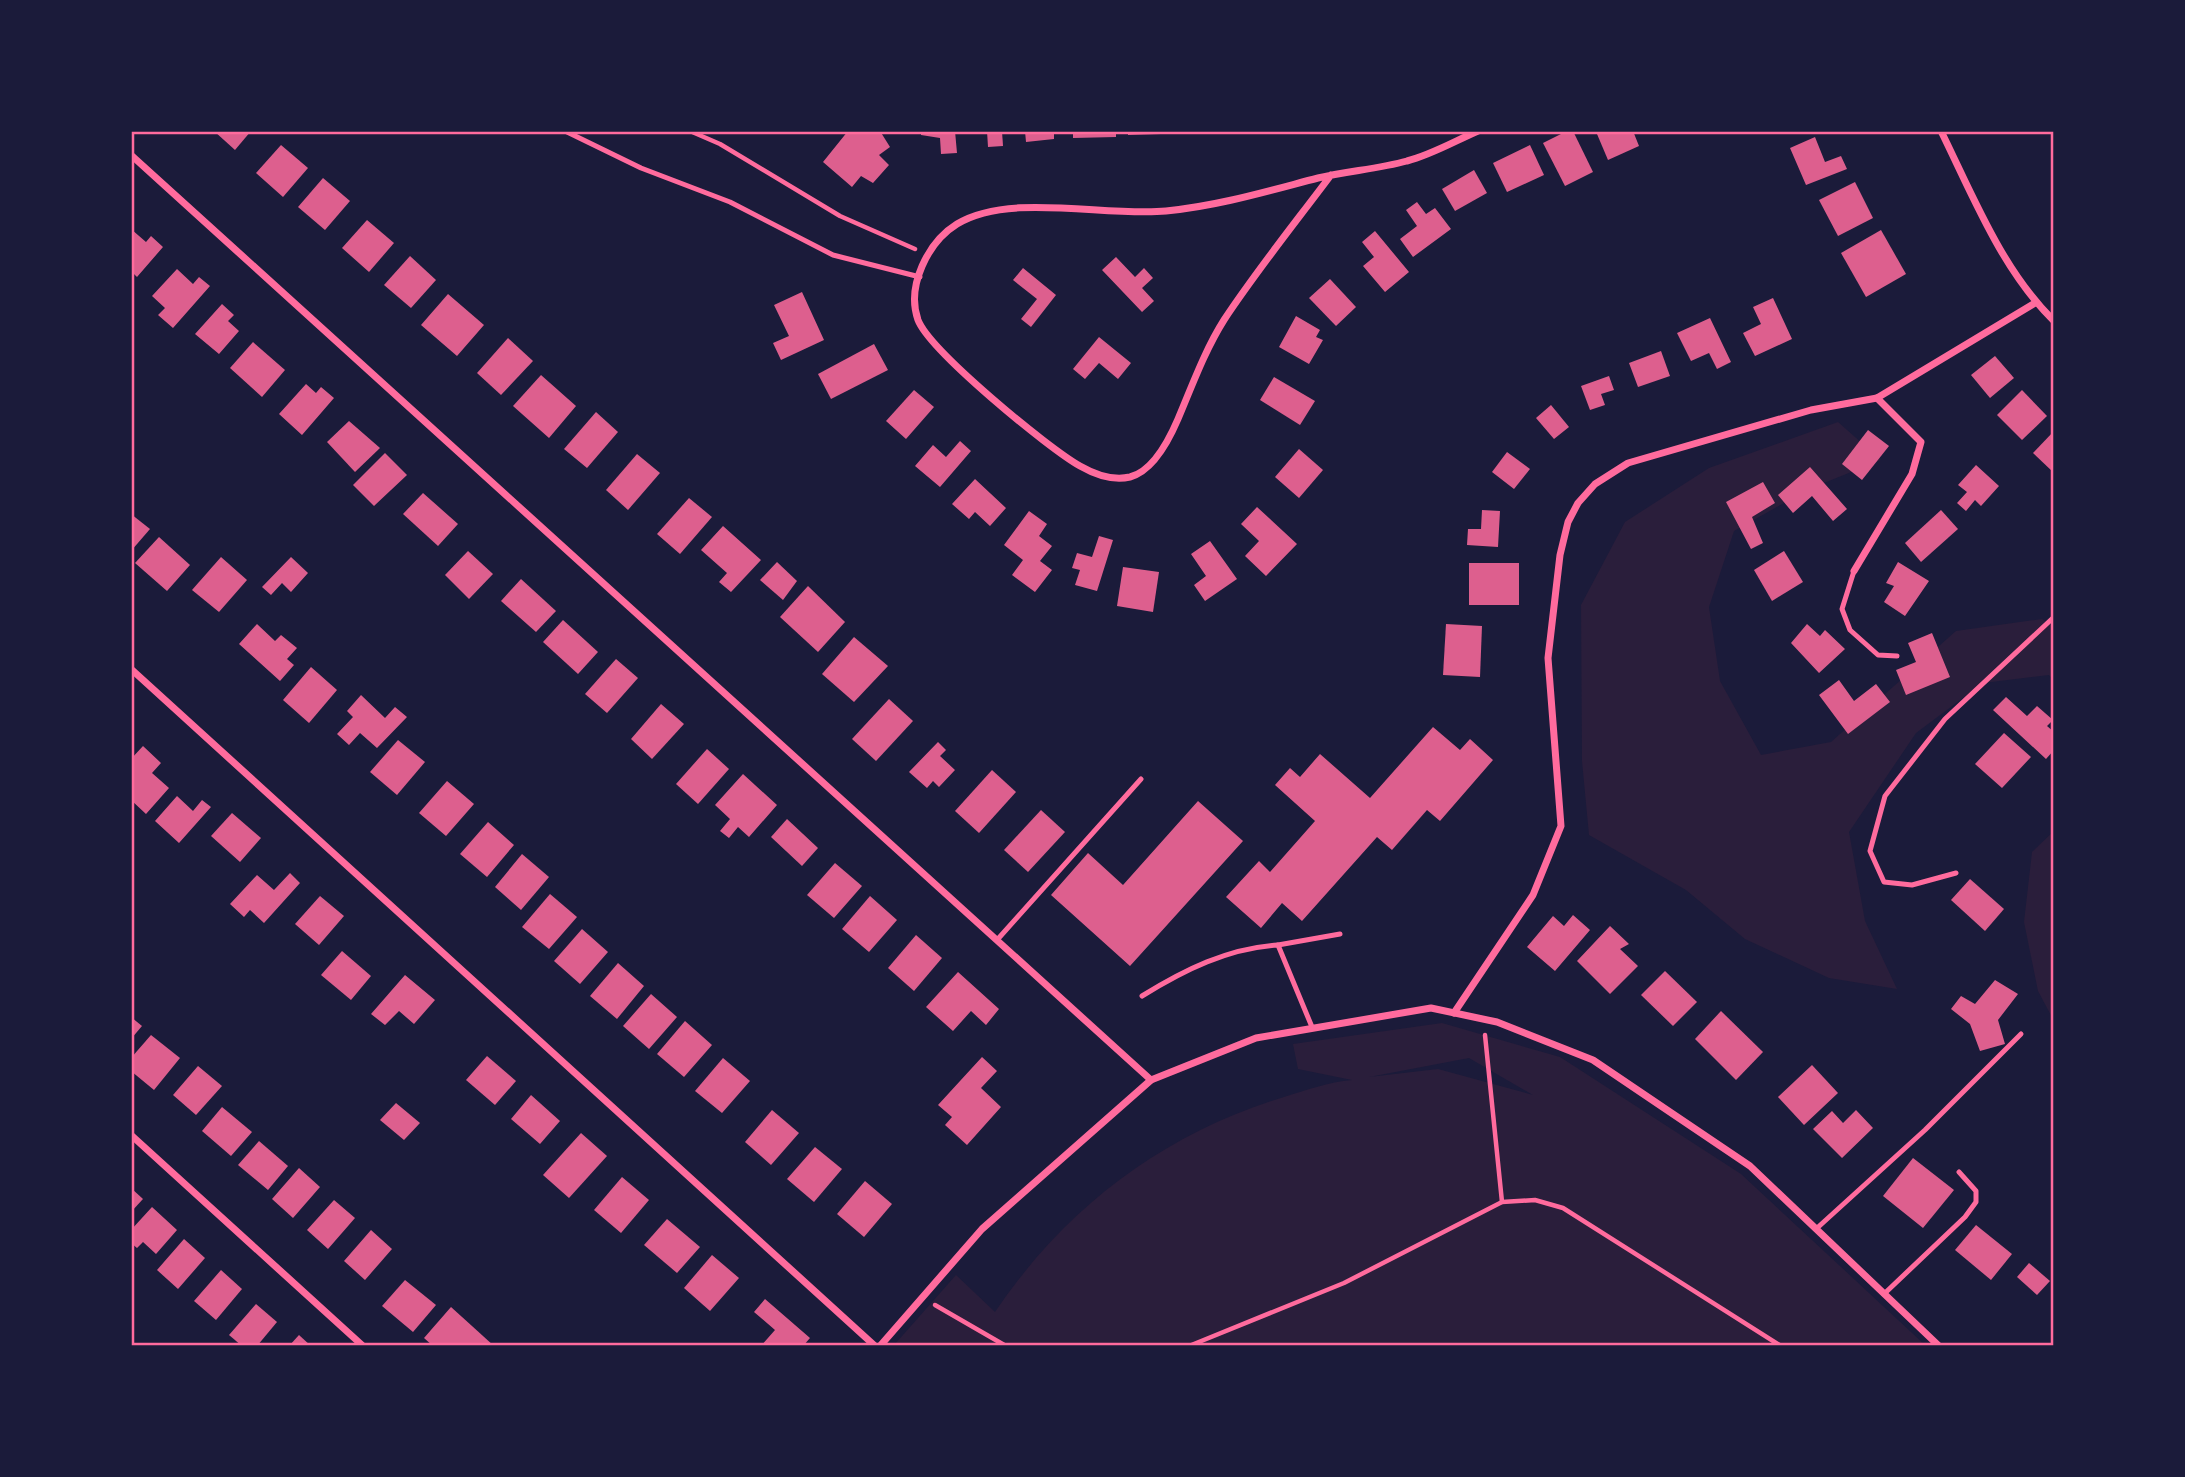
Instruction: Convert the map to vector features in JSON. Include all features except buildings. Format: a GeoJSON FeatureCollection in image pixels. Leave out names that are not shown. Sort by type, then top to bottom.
{"type":"FeatureCollection","features":[{"type":"Feature","properties":{"kind":"street"},"geometry":{"type":"LineString","coordinates":[[1332,175],[1223,322],[1172,432],[1154,461],[1131,477],[1108,478],[1081,467],[1049,445],[945,355],[918,320],[916,287],[927,253],[956,224],[982,213],[1056,208],[1098,212],[1165,211],[1220,202],[1332,175],[1408,161],[1478,131]]}},
{"type":"Feature","properties":{"kind":"street"},"geometry":{"type":"LineString","coordinates":[[1941,131],[1990,231],[2035,303],[2054,321]]}},
{"type":"Feature","properties":{"kind":"street"},"geometry":{"type":"LineString","coordinates":[[131,155],[1151,1080]]}},
{"type":"Feature","properties":{"kind":"street"},"geometry":{"type":"LineString","coordinates":[[1454,1013],[1533,895],[1561,826],[1548,658],[1560,555],[1568,522],[1578,503],[1595,484],[1628,463],[1811,410],[1877,398],[2035,303]]}},
{"type":"Feature","properties":{"kind":"street"},"geometry":{"type":"LineString","coordinates":[[1854,571],[1912,474],[1921,442],[1877,398]]}},
{"type":"Feature","properties":{"kind":"street"},"geometry":{"type":"LineString","coordinates":[[131,668],[877,1346],[982,1229],[1151,1080],[1256,1038],[1431,1008],[1497,1022],[1593,1060],[1751,1166],[1939,1346]]}},
{"type":"Feature","properties":{"kind":"street"},"geometry":{"type":"LineString","coordinates":[[131,1135],[363,1346]]}},
{"type":"Feature","properties":{"kind":"lane"},"geometry":{"type":"LineString","coordinates":[[565,131],[641,168],[730,202],[833,255],[920,277]]}},
{"type":"Feature","properties":{"kind":"lane"},"geometry":{"type":"LineString","coordinates":[[1854,571],[1842,609],[1850,630],[1878,655],[1897,656]]}},
{"type":"Feature","properties":{"kind":"lane"},"geometry":{"type":"LineString","coordinates":[[1956,873],[1912,885],[1884,882],[1870,851],[1885,796],[1945,719],[2054,617]]}},
{"type":"Feature","properties":{"kind":"lane"},"geometry":{"type":"LineString","coordinates":[[997,940],[1141,779]]}},
{"type":"Feature","properties":{"kind":"lane"},"geometry":{"type":"LineString","coordinates":[[1142,996],[1173,977],[1210,961],[1257,946],[1340,934]]}},
{"type":"Feature","properties":{"kind":"lane"},"geometry":{"type":"LineString","coordinates":[[1278,945],[1312,1027]]}},
{"type":"Feature","properties":{"kind":"lane"},"geometry":{"type":"LineString","coordinates":[[1816,1229],[1925,1130],[2021,1034]]}},
{"type":"Feature","properties":{"kind":"lane"},"geometry":{"type":"LineString","coordinates":[[1884,1294],[1965,1217],[1976,1202],[1976,1191],[1959,1172]]}},
{"type":"Feature","properties":{"kind":"path"},"geometry":{"type":"LineString","coordinates":[[690,131],[720,144],[840,216],[927,253]]}},
{"type":"Feature","properties":{"kind":"path"},"geometry":{"type":"LineString","coordinates":[[1484,1020],[1502,1202]]}},
{"type":"Feature","properties":{"kind":"path"},"geometry":{"type":"LineString","coordinates":[[1189,1346],[1344,1283],[1502,1202],[1535,1200],[1563,1208],[1781,1346]]}},
{"type":"Feature","properties":{"kind":"path"},"geometry":{"type":"LineString","coordinates":[[922,1298],[1006,1346]]}},
{"type":"Feature","properties":{"kind":"shaded area"},"geometry":{"type":"Polygon","coordinates":[[[1838,422],[1881,460],[1809,489],[1734,531],[1709,607],[1720,681],[1761,755],[1831,742],[1956,631],[2042,619],[2054,627],[2054,681],[2049,675],[1983,683],[1916,733],[1849,832],[1865,921],[1897,989],[1829,978],[1745,939],[1686,890],[1589,835],[1582,761],[1581,605],[1625,522],[1709,468],[1838,422]]]}},
{"type":"Feature","properties":{"kind":"shaded area"},"geometry":{"type":"Polygon","coordinates":[[[2054,831],[2054,1021],[2038,991],[2024,922],[2032,852],[2054,831]]]}},
{"type":"Feature","properties":{"kind":"shaded area"},"geometry":{"type":"Polygon","coordinates":[[[1442,1023],[1560,1057],[1741,1174],[1926,1346],[895,1344],[956,1275],[995,1312],[1053,1239],[1121,1179],[1158,1154],[1198,1131],[1240,1113],[1284,1097],[1352,1080],[1298,1069],[1293,1044],[1442,1023]],[[1469,1058],[1369,1077],[1438,1069],[1533,1095],[1469,1058]]]}}]}
